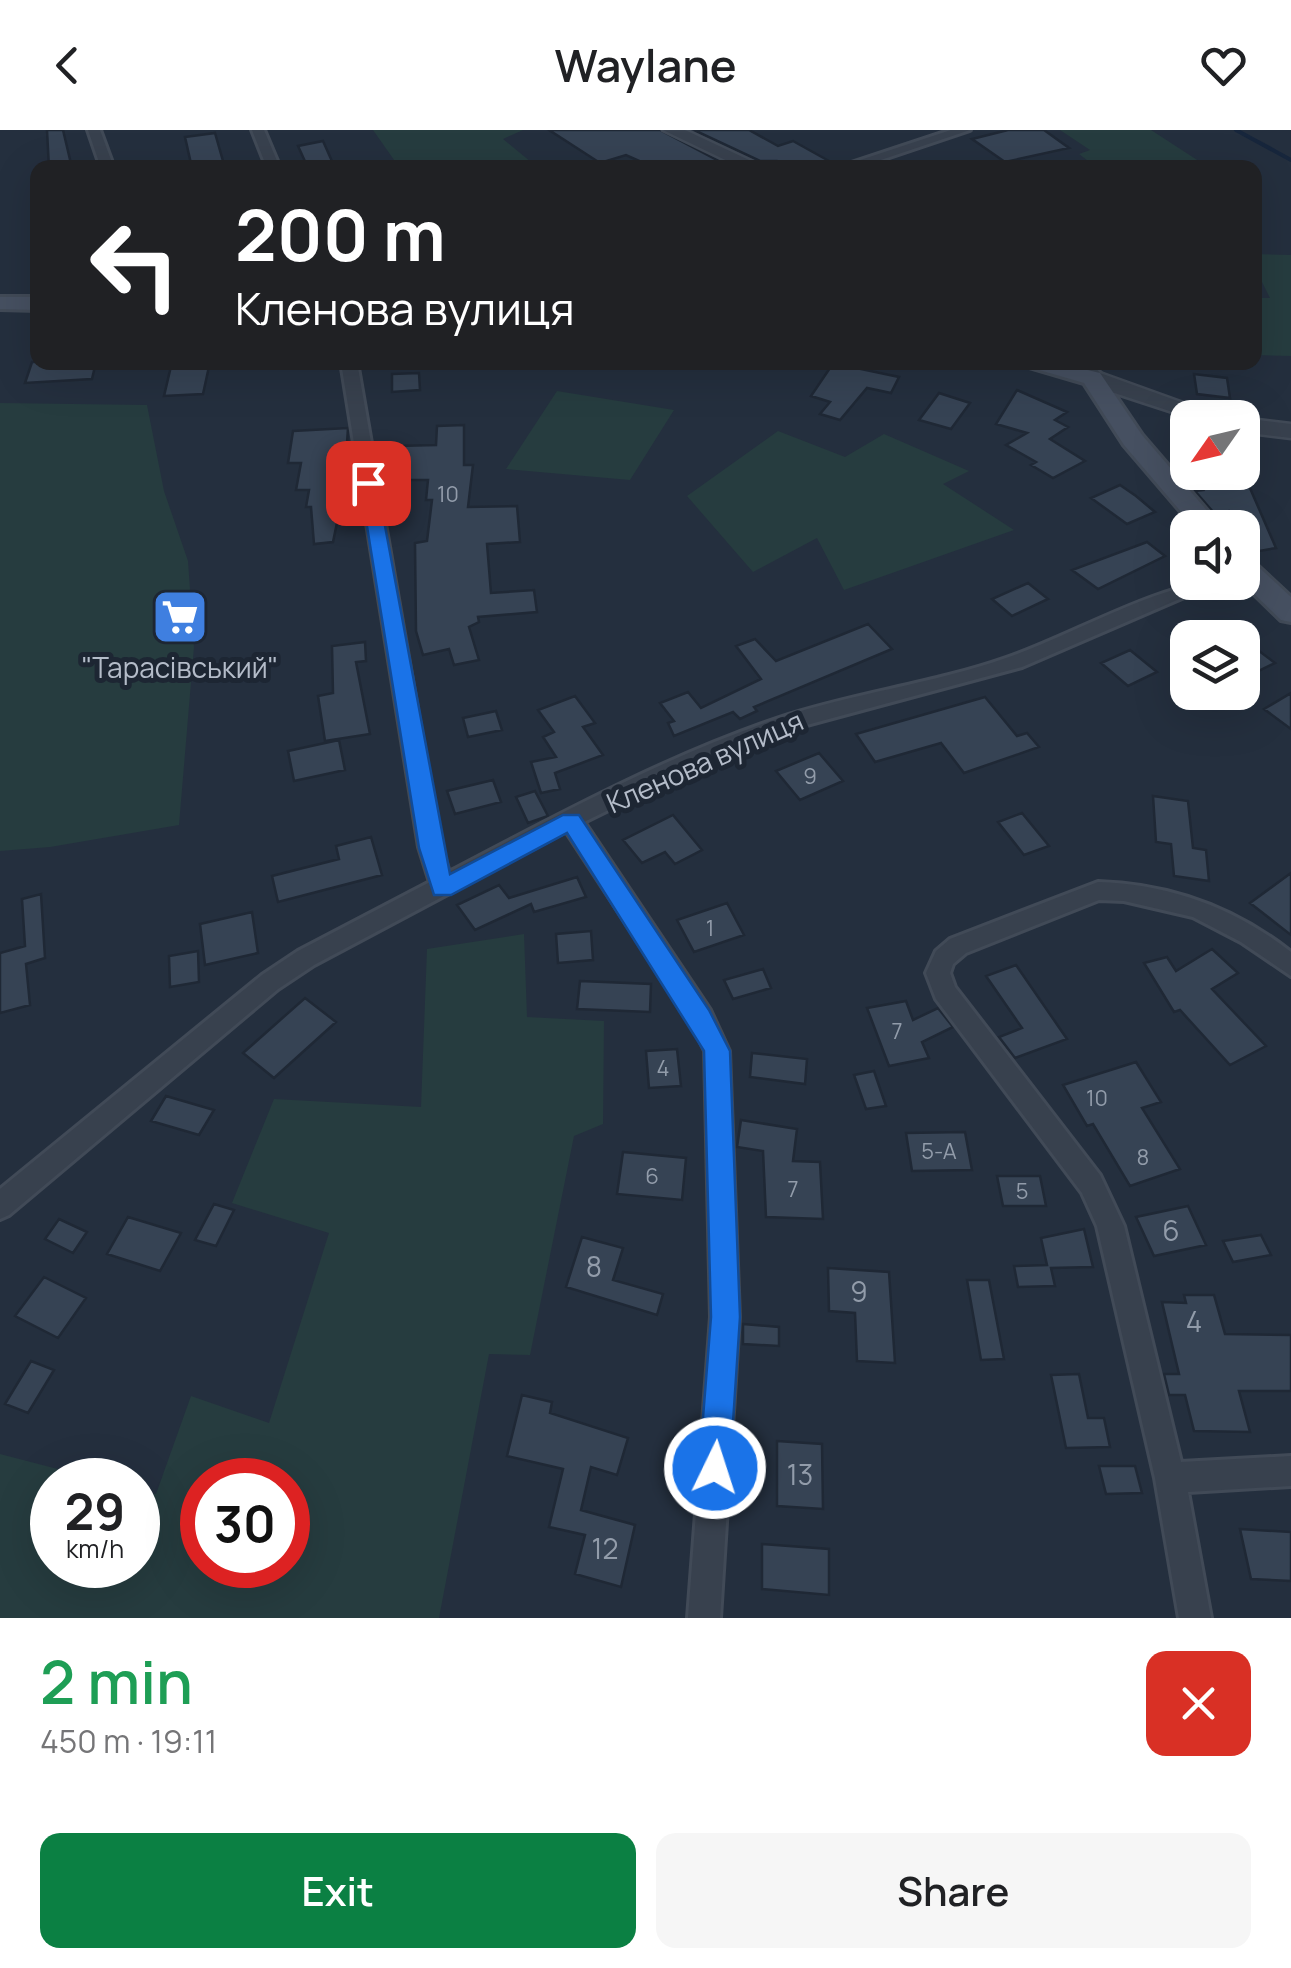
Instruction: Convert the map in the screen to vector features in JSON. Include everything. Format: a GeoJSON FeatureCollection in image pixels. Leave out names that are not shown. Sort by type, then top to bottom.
{"type":"FeatureCollection","features":[{"type":"Feature","properties":{"kind":"main road"},"geometry":{"type":"LineString","coordinates":[[0,303],[30,304]]}},
{"type":"Feature","properties":{"kind":"main road"},"geometry":{"type":"LineString","coordinates":[[1085,370],[1133,440],[1193,510]]}},
{"type":"Feature","properties":{"kind":"main road"},"geometry":{"type":"LineString","coordinates":[[1260,584],[1291,613]]}},
{"type":"Feature","properties":{"kind":"street"},"geometry":{"type":"LineString","coordinates":[[94,130],[105,160]]}},
{"type":"Feature","properties":{"kind":"street"},"geometry":{"type":"LineString","coordinates":[[258,130],[271,160]]}},
{"type":"Feature","properties":{"kind":"street"},"geometry":{"type":"LineString","coordinates":[[670,130],[739,160]]}},
{"type":"Feature","properties":{"kind":"street"},"geometry":{"type":"LineString","coordinates":[[865,160],[964,130]]}},
{"type":"Feature","properties":{"kind":"street"},"geometry":{"type":"LineString","coordinates":[[350,370],[430,848],[442,888]]}},
{"type":"Feature","properties":{"kind":"street"},"geometry":{"type":"LineString","coordinates":[[1085,370],[1170,402]]}},
{"type":"Feature","properties":{"kind":"street"},"geometry":{"type":"LineString","coordinates":[[1260,427],[1291,431]]}},
{"type":"Feature","properties":{"kind":"street","name":"Кленова вулиця"},"geometry":{"type":"LineString","coordinates":[[0,1206],[256,991],[306,958],[571,821],[781,726],[874,698],[982,673],[1064,646],[1170,600]]}},
{"type":"Feature","properties":{"kind":"street"},"geometry":{"type":"LineString","coordinates":[[571,821],[700,1017],[717,1051],[726,1317],[704,1618]]}},
{"type":"Feature","properties":{"kind":"street"},"geometry":{"type":"LineString","coordinates":[[1196,1618],[1170,1478],[1104,1212],[1091,1184],[945,992],[938,973],[944,958],[958,946],[1098,891],[1120,890],[1168,900],[1218,918],[1291,966]]}},
{"type":"Feature","properties":{"kind":"street"},"geometry":{"type":"LineString","coordinates":[[1170,1478],[1291,1471]]}},
{"type":"Feature","properties":{"kind":"green space"},"geometry":{"type":"Polygon","coordinates":[[[373,130],[523,130],[503,139],[528,160],[394,160],[373,130]]]}},
{"type":"Feature","properties":{"kind":"green space"},"geometry":{"type":"Polygon","coordinates":[[[1060,130],[1151,130],[1197,160],[1087,160],[1079,154],[1090,150],[1060,130]]]}},
{"type":"Feature","properties":{"kind":"green space"},"geometry":{"type":"Polygon","coordinates":[[[1262,254],[1291,255],[1291,356],[1262,355],[1262,298],[1270,298],[1262,282],[1262,254]]]}},
{"type":"Feature","properties":{"kind":"green space"},"geometry":{"type":"Polygon","coordinates":[[[557,391],[674,410],[630,480],[506,469],[557,391]]]}},
{"type":"Feature","properties":{"kind":"green space"},"geometry":{"type":"Polygon","coordinates":[[[0,403],[147,405],[164,491],[188,561],[194,647],[179,825],[50,847],[0,851],[0,403]]]}},
{"type":"Feature","properties":{"kind":"green space"},"geometry":{"type":"Polygon","coordinates":[[[778,431],[845,457],[884,434],[969,471],[943,484],[1014,530],[844,590],[817,538],[753,572],[687,496],[778,431]]]}},
{"type":"Feature","properties":{"kind":"green space"},"geometry":{"type":"Polygon","coordinates":[[[524,934],[527,1017],[604,1021],[603,1124],[574,1136],[530,1355],[489,1354],[439,1618],[0,1618],[0,1454],[30,1462],[30,1588],[160,1588],[160,1483],[191,1396],[269,1423],[329,1233],[232,1203],[274,1099],[421,1107],[427,949],[524,934]]]}},
{"type":"Feature","properties":{"kind":"building"},"geometry":{"type":"Polygon","coordinates":[[[47,130],[63,130],[70,160],[49,160],[47,130]]]}},
{"type":"Feature","properties":{"kind":"building"},"geometry":{"type":"Polygon","coordinates":[[[549,130],[660,130],[717,160],[637,160],[626,155],[595,160],[549,130]]]}},
{"type":"Feature","properties":{"kind":"building"},"geometry":{"type":"Polygon","coordinates":[[[694,130],[749,130],[778,146],[793,141],[827,160],[758,160],[694,130]]]}},
{"type":"Feature","properties":{"kind":"building"},"geometry":{"type":"Polygon","coordinates":[[[1008,130],[1044,130],[1069,148],[1002,160],[972,139],[1008,130]]]}},
{"type":"Feature","properties":{"kind":"building"},"geometry":{"type":"Polygon","coordinates":[[[215,133],[223,160],[190,160],[185,137],[215,133]]]}},
{"type":"Feature","properties":{"kind":"building"},"geometry":{"type":"Polygon","coordinates":[[[323,141],[331,160],[304,160],[298,146],[323,141]]]}},
{"type":"Feature","properties":{"kind":"building"},"geometry":{"type":"Polygon","coordinates":[[[30,368],[94,370],[92,379],[25,383],[30,368]]]}},
{"type":"Feature","properties":{"kind":"building"},"geometry":{"type":"Polygon","coordinates":[[[170,370],[208,370],[203,394],[164,396],[170,370]]]}},
{"type":"Feature","properties":{"kind":"building"},"geometry":{"type":"Polygon","coordinates":[[[829,370],[865,370],[899,377],[891,393],[867,388],[840,420],[820,414],[830,402],[811,396],[829,370]]]}},
{"type":"Feature","properties":{"kind":"building"},"geometry":{"type":"Polygon","coordinates":[[[419,373],[420,390],[392,392],[392,374],[419,373]]]}},
{"type":"Feature","properties":{"kind":"building"},"geometry":{"type":"Polygon","coordinates":[[[1194,374],[1227,378],[1230,398],[1197,394],[1194,374]]]}},
{"type":"Feature","properties":{"kind":"building"},"geometry":{"type":"Polygon","coordinates":[[[1017,390],[1067,412],[1055,420],[1068,427],[1050,439],[1085,461],[1053,478],[1031,465],[1036,462],[1006,445],[1027,433],[996,424],[1017,390]]]}},
{"type":"Feature","properties":{"kind":"building"},"geometry":{"type":"Polygon","coordinates":[[[939,393],[970,403],[951,429],[919,420],[939,393]]]}},
{"type":"Feature","properties":{"kind":"building"},"geometry":{"type":"Polygon","coordinates":[[[464,425],[464,465],[473,465],[468,507],[517,506],[520,542],[487,544],[491,593],[534,590],[537,612],[478,617],[479,622],[469,627],[479,660],[454,665],[449,649],[423,655],[416,631],[415,543],[427,541],[432,500],[426,500],[428,480],[402,480],[404,468],[394,468],[396,446],[436,445],[437,426],[464,425]]]}},
{"type":"Feature","properties":{"kind":"building"},"geometry":{"type":"Polygon","coordinates":[[[348,428],[344,489],[333,542],[314,544],[311,507],[306,507],[309,490],[296,490],[301,463],[288,463],[293,431],[348,428]]]}},
{"type":"Feature","properties":{"kind":"building"},"geometry":{"type":"Polygon","coordinates":[[[1120,485],[1155,512],[1127,524],[1091,498],[1120,485]]]}},
{"type":"Feature","properties":{"kind":"building"},"geometry":{"type":"Polygon","coordinates":[[[1251,490],[1260,510],[1211,510],[1195,491],[1251,490]]]}},
{"type":"Feature","properties":{"kind":"building"},"geometry":{"type":"Polygon","coordinates":[[[1260,511],[1276,548],[1260,551],[1260,511]]]}},
{"type":"Feature","properties":{"kind":"building"},"geometry":{"type":"Polygon","coordinates":[[[1147,542],[1165,556],[1098,589],[1072,570],[1147,542]]]}},
{"type":"Feature","properties":{"kind":"building"},"geometry":{"type":"Polygon","coordinates":[[[1028,583],[1048,599],[1012,616],[992,599],[1028,583]]]}},
{"type":"Feature","properties":{"kind":"building"},"geometry":{"type":"Polygon","coordinates":[[[868,624],[892,649],[754,707],[757,711],[740,719],[733,712],[674,736],[668,723],[674,721],[660,703],[688,692],[701,708],[761,679],[736,646],[755,639],[776,661],[868,624]]]}},
{"type":"Feature","properties":{"kind":"building"},"geometry":{"type":"Polygon","coordinates":[[[365,642],[366,661],[356,662],[370,734],[325,741],[318,696],[333,693],[332,646],[365,642]]]}},
{"type":"Feature","properties":{"kind":"building"},"geometry":{"type":"Polygon","coordinates":[[[1130,650],[1157,672],[1128,686],[1101,663],[1130,650]]]}},
{"type":"Feature","properties":{"kind":"building"},"geometry":{"type":"Polygon","coordinates":[[[1260,652],[1275,663],[1260,670],[1260,652]]]}},
{"type":"Feature","properties":{"kind":"building"},"geometry":{"type":"Polygon","coordinates":[[[1291,693],[1291,729],[1264,709],[1291,693]]]}},
{"type":"Feature","properties":{"kind":"building"},"geometry":{"type":"Polygon","coordinates":[[[575,696],[595,723],[583,727],[603,755],[555,773],[560,789],[541,793],[531,762],[556,757],[543,737],[554,732],[538,710],[575,696]]]}},
{"type":"Feature","properties":{"kind":"building"},"geometry":{"type":"Polygon","coordinates":[[[985,697],[1017,736],[1027,733],[1039,747],[964,773],[941,743],[875,762],[856,734],[985,697]]]}},
{"type":"Feature","properties":{"kind":"building"},"geometry":{"type":"Polygon","coordinates":[[[496,711],[502,730],[468,737],[463,718],[496,711]]]}},
{"type":"Feature","properties":{"kind":"building"},"geometry":{"type":"Polygon","coordinates":[[[339,740],[345,770],[294,781],[288,751],[339,740]]]}},
{"type":"Feature","properties":{"kind":"building"},"geometry":{"type":"Polygon","coordinates":[[[819,753],[843,781],[800,800],[776,771],[819,753]]]}},
{"type":"Feature","properties":{"kind":"building"},"geometry":{"type":"Polygon","coordinates":[[[493,780],[501,802],[455,814],[447,791],[493,780]]]}},
{"type":"Feature","properties":{"kind":"building"},"geometry":{"type":"Polygon","coordinates":[[[535,791],[548,816],[528,823],[516,797],[535,791]]]}},
{"type":"Feature","properties":{"kind":"building"},"geometry":{"type":"Polygon","coordinates":[[[1153,796],[1188,801],[1193,848],[1206,850],[1209,881],[1174,876],[1171,844],[1156,842],[1153,796]]]}},
{"type":"Feature","properties":{"kind":"building"},"geometry":{"type":"Polygon","coordinates":[[[1022,813],[1049,846],[1024,855],[998,822],[1022,813]]]}},
{"type":"Feature","properties":{"kind":"building"},"geometry":{"type":"Polygon","coordinates":[[[673,815],[702,850],[675,864],[665,852],[642,863],[623,840],[673,815]]]}},
{"type":"Feature","properties":{"kind":"building"},"geometry":{"type":"Polygon","coordinates":[[[371,837],[382,875],[278,902],[272,876],[339,859],[336,846],[371,837]]]}},
{"type":"Feature","properties":{"kind":"building"},"geometry":{"type":"Polygon","coordinates":[[[1291,873],[1291,935],[1250,903],[1291,873]]]}},
{"type":"Feature","properties":{"kind":"building"},"geometry":{"type":"Polygon","coordinates":[[[577,877],[586,897],[534,912],[531,904],[475,930],[457,905],[499,885],[509,898],[577,877]]]}},
{"type":"Feature","properties":{"kind":"building"},"geometry":{"type":"Polygon","coordinates":[[[41,894],[45,958],[26,964],[30,1005],[0,1013],[0,953],[25,946],[22,899],[41,894]]]}},
{"type":"Feature","properties":{"kind":"building"},"geometry":{"type":"Polygon","coordinates":[[[727,903],[744,935],[694,952],[677,920],[727,903]]]}},
{"type":"Feature","properties":{"kind":"building"},"geometry":{"type":"Polygon","coordinates":[[[252,912],[258,953],[205,965],[200,924],[252,912]]]}},
{"type":"Feature","properties":{"kind":"building"},"geometry":{"type":"Polygon","coordinates":[[[591,931],[593,960],[558,963],[556,934],[591,931]]]}},
{"type":"Feature","properties":{"kind":"building"},"geometry":{"type":"Polygon","coordinates":[[[1212,949],[1238,973],[1212,989],[1266,1046],[1230,1065],[1180,1010],[1174,1012],[1144,963],[1167,957],[1176,971],[1212,949]]]}},
{"type":"Feature","properties":{"kind":"building"},"geometry":{"type":"Polygon","coordinates":[[[198,951],[199,982],[170,987],[169,956],[198,951]]]}},
{"type":"Feature","properties":{"kind":"building"},"geometry":{"type":"Polygon","coordinates":[[[1016,965],[1067,1039],[1015,1058],[999,1037],[1022,1028],[986,976],[1016,965]]]}},
{"type":"Feature","properties":{"kind":"building"},"geometry":{"type":"Polygon","coordinates":[[[763,969],[771,988],[733,999],[724,980],[763,969]]]}},
{"type":"Feature","properties":{"kind":"building"},"geometry":{"type":"Polygon","coordinates":[[[580,981],[651,984],[650,1012],[577,1009],[580,981]]]}},
{"type":"Feature","properties":{"kind":"building"},"geometry":{"type":"Polygon","coordinates":[[[305,998],[336,1022],[274,1078],[243,1053],[305,998]]]}},
{"type":"Feature","properties":{"kind":"building"},"geometry":{"type":"Polygon","coordinates":[[[906,1001],[913,1020],[938,1008],[953,1027],[922,1042],[929,1058],[889,1066],[867,1008],[906,1001]]]}},
{"type":"Feature","properties":{"kind":"building"},"geometry":{"type":"Polygon","coordinates":[[[677,1049],[681,1086],[649,1088],[646,1051],[677,1049]]]}},
{"type":"Feature","properties":{"kind":"building"},"geometry":{"type":"Polygon","coordinates":[[[752,1053],[807,1059],[805,1084],[750,1077],[752,1053]]]}},
{"type":"Feature","properties":{"kind":"building"},"geometry":{"type":"Polygon","coordinates":[[[1136,1062],[1161,1102],[1142,1108],[1180,1169],[1130,1186],[1093,1124],[1087,1126],[1063,1085],[1136,1062]]]}},
{"type":"Feature","properties":{"kind":"building"},"geometry":{"type":"Polygon","coordinates":[[[874,1071],[886,1106],[866,1109],[854,1075],[874,1071]]]}},
{"type":"Feature","properties":{"kind":"building"},"geometry":{"type":"Polygon","coordinates":[[[166,1096],[214,1110],[199,1135],[151,1121],[166,1096]]]}},
{"type":"Feature","properties":{"kind":"building"},"geometry":{"type":"Polygon","coordinates":[[[741,1120],[797,1129],[793,1161],[820,1162],[823,1219],[766,1217],[763,1151],[737,1147],[741,1120]]]}},
{"type":"Feature","properties":{"kind":"building"},"geometry":{"type":"Polygon","coordinates":[[[965,1132],[972,1170],[912,1171],[906,1133],[965,1132]]]}},
{"type":"Feature","properties":{"kind":"building"},"geometry":{"type":"Polygon","coordinates":[[[623,1152],[686,1158],[682,1200],[617,1194],[623,1152]]]}},
{"type":"Feature","properties":{"kind":"building"},"geometry":{"type":"Polygon","coordinates":[[[997,1176],[1040,1176],[1046,1206],[1003,1206],[997,1176]]]}},
{"type":"Feature","properties":{"kind":"building"},"geometry":{"type":"Polygon","coordinates":[[[214,1204],[234,1210],[216,1246],[195,1240],[214,1204]]]}},
{"type":"Feature","properties":{"kind":"building"},"geometry":{"type":"Polygon","coordinates":[[[1188,1206],[1206,1245],[1154,1256],[1136,1217],[1188,1206]]]}},
{"type":"Feature","properties":{"kind":"building"},"geometry":{"type":"Polygon","coordinates":[[[128,1217],[181,1233],[160,1271],[107,1254],[128,1217]]]}},
{"type":"Feature","properties":{"kind":"building"},"geometry":{"type":"Polygon","coordinates":[[[59,1219],[87,1232],[73,1253],[45,1239],[59,1219]]]}},
{"type":"Feature","properties":{"kind":"building"},"geometry":{"type":"Polygon","coordinates":[[[1084,1229],[1093,1267],[1051,1268],[1055,1286],[1018,1287],[1014,1266],[1047,1265],[1041,1238],[1084,1229]]]}},
{"type":"Feature","properties":{"kind":"building"},"geometry":{"type":"Polygon","coordinates":[[[1261,1235],[1271,1255],[1233,1262],[1223,1241],[1261,1235]]]}},
{"type":"Feature","properties":{"kind":"building"},"geometry":{"type":"Polygon","coordinates":[[[582,1237],[623,1248],[613,1280],[663,1294],[657,1315],[566,1287],[582,1237]]]}},
{"type":"Feature","properties":{"kind":"building"},"geometry":{"type":"Polygon","coordinates":[[[828,1268],[889,1272],[895,1363],[857,1361],[855,1313],[829,1311],[828,1268]]]}},
{"type":"Feature","properties":{"kind":"building"},"geometry":{"type":"Polygon","coordinates":[[[44,1277],[86,1298],[58,1338],[15,1316],[44,1277]]]}},
{"type":"Feature","properties":{"kind":"building"},"geometry":{"type":"Polygon","coordinates":[[[967,1280],[989,1280],[1004,1359],[981,1360],[967,1280]]]}},
{"type":"Feature","properties":{"kind":"building"},"geometry":{"type":"Polygon","coordinates":[[[1184,1295],[1214,1295],[1225,1334],[1291,1335],[1291,1391],[1239,1391],[1250,1432],[1194,1431],[1185,1395],[1169,1395],[1164,1374],[1179,1374],[1162,1302],[1186,1303],[1184,1295]]]}},
{"type":"Feature","properties":{"kind":"building"},"geometry":{"type":"Polygon","coordinates":[[[743,1324],[779,1327],[779,1346],[743,1344],[743,1324]]]}},
{"type":"Feature","properties":{"kind":"building"},"geometry":{"type":"Polygon","coordinates":[[[31,1361],[54,1370],[28,1413],[5,1404],[31,1361]]]}},
{"type":"Feature","properties":{"kind":"building"},"geometry":{"type":"Polygon","coordinates":[[[1079,1374],[1088,1418],[1104,1418],[1110,1447],[1066,1448],[1051,1375],[1079,1374]]]}},
{"type":"Feature","properties":{"kind":"building"},"geometry":{"type":"Polygon","coordinates":[[[522,1395],[552,1402],[550,1413],[628,1438],[617,1475],[591,1467],[581,1510],[635,1525],[621,1587],[575,1574],[585,1535],[549,1527],[563,1469],[507,1456],[522,1395]]]}},
{"type":"Feature","properties":{"kind":"building"},"geometry":{"type":"Polygon","coordinates":[[[777,1441],[822,1444],[823,1509],[777,1506],[777,1441]]]}},
{"type":"Feature","properties":{"kind":"building"},"geometry":{"type":"Polygon","coordinates":[[[1099,1466],[1135,1466],[1142,1493],[1106,1494],[1099,1466]]]}},
{"type":"Feature","properties":{"kind":"building"},"geometry":{"type":"Polygon","coordinates":[[[1240,1529],[1291,1532],[1291,1581],[1251,1579],[1240,1529]]]}},
{"type":"Feature","properties":{"kind":"building"},"geometry":{"type":"Polygon","coordinates":[[[762,1544],[829,1549],[829,1595],[762,1589],[762,1544]]]}},
{"type":"Feature","properties":{"kind":"waterway"},"geometry":{"type":"LineString","coordinates":[[1236,130],[1291,160]]}},
{"type":"Feature","properties":{"kind":"place","name":"\"Тарасівський\""},"geometry":{"type":"Point","coordinates":[180,617]}},
{"type":"Feature","properties":{"kind":"route"},"geometry":{"type":"LineString","coordinates":[[368,483],[430,848],[442,888],[571,821],[700,1017],[717,1051],[726,1317],[715,1468]]}}]}
